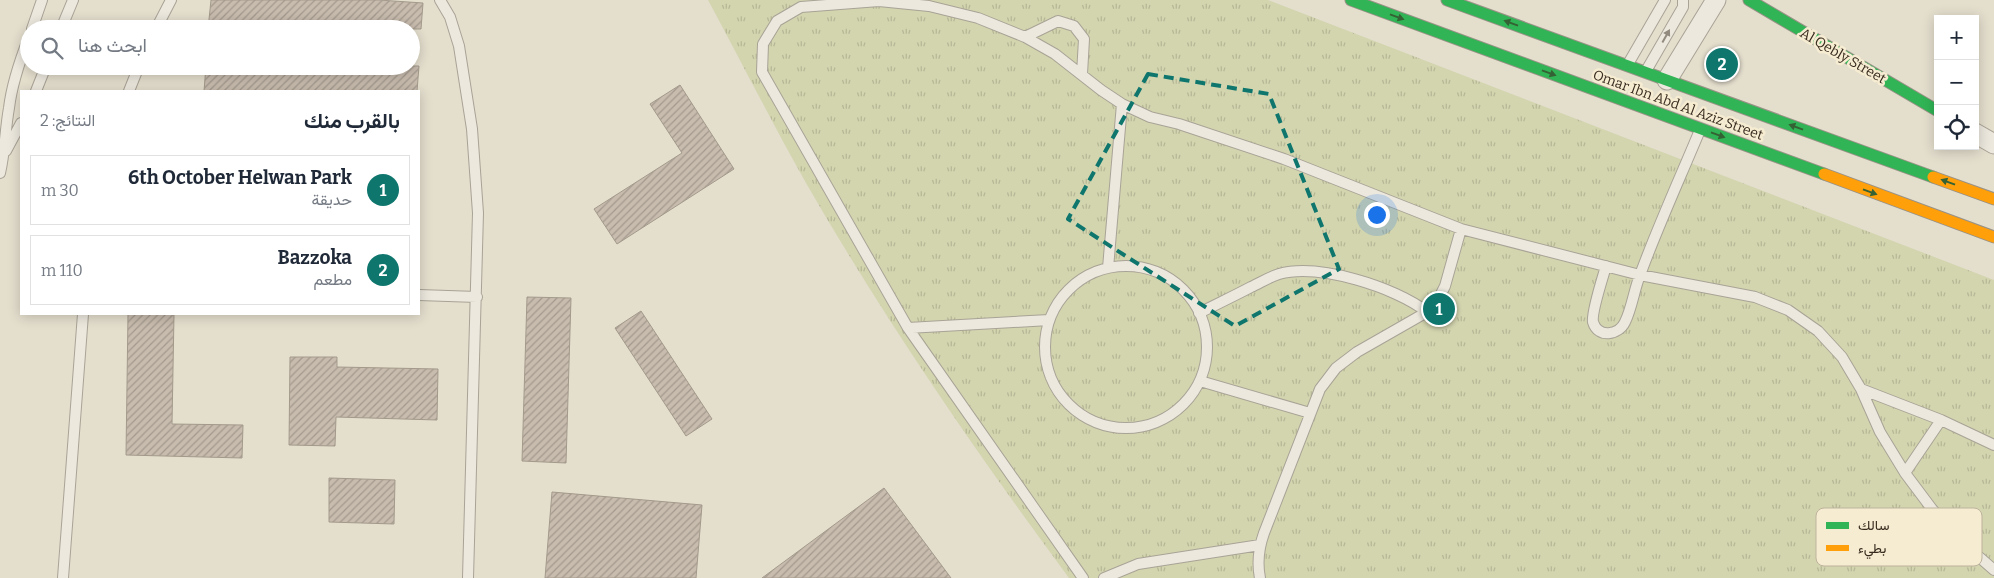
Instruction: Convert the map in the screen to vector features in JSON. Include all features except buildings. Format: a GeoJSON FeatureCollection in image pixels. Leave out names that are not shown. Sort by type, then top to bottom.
{"type":"FeatureCollection","features":[{"type":"Feature","properties":{"kind":"main road","name":"Omar Ibn Abd Al Aziz Street"},"geometry":{"type":"LineString","coordinates":[[1351,0],[1994,237]]}},
{"type":"Feature","properties":{"kind":"main road","name":"Omar Ibn Abd Al Aziz Street"},"geometry":{"type":"LineString","coordinates":[[1447,0],[1994,199]]}},
{"type":"Feature","properties":{"kind":"main road","name":"Al Qebly Street"},"geometry":{"type":"LineString","coordinates":[[1749,0],[1934,109]]}},
{"type":"Feature","properties":{"kind":"street"},"geometry":{"type":"LineString","coordinates":[[1667,80],[1716,0]]}},
{"type":"Feature","properties":{"kind":"street"},"geometry":{"type":"LineString","coordinates":[[1979,135],[1994,144]]}},
{"type":"Feature","properties":{"kind":"lane"},"geometry":{"type":"LineString","coordinates":[[35,20],[42,0]]}},
{"type":"Feature","properties":{"kind":"lane"},"geometry":{"type":"LineString","coordinates":[[65,20],[73,0]]}},
{"type":"Feature","properties":{"kind":"lane"},"geometry":{"type":"LineString","coordinates":[[161,20],[171,0]]}},
{"type":"Feature","properties":{"kind":"lane"},"geometry":{"type":"LineString","coordinates":[[440,0],[450,17],[459,46],[472,129],[478,213],[468,578]]}},
{"type":"Feature","properties":{"kind":"lane"},"geometry":{"type":"LineString","coordinates":[[1626,65],[1665,0]]}},
{"type":"Feature","properties":{"kind":"lane"},"geometry":{"type":"LineString","coordinates":[[1646,72],[1682,7],[1683,0]]}},
{"type":"Feature","properties":{"kind":"lane"},"geometry":{"type":"LineString","coordinates":[[1083,578],[908,328],[762,72],[763,44],[777,21],[801,7],[879,1],[929,6],[978,18],[1025,37],[1055,54],[1122,104],[1150,116],[1196,129],[1284,159],[1461,229],[1640,275],[1755,297],[1788,310],[1818,331],[1842,357],[1861,389],[1880,432],[1905,473],[1931,508]]}},
{"type":"Feature","properties":{"kind":"lane"},"geometry":{"type":"LineString","coordinates":[[1025,37],[1058,21],[1074,26],[1084,39],[1082,74]]}},
{"type":"Feature","properties":{"kind":"lane"},"geometry":{"type":"LineString","coordinates":[[5,154],[4,107],[20,64]]}},
{"type":"Feature","properties":{"kind":"lane"},"geometry":{"type":"LineString","coordinates":[[36,90],[42,75]]}},
{"type":"Feature","properties":{"kind":"lane"},"geometry":{"type":"LineString","coordinates":[[129,90],[135,75]]}},
{"type":"Feature","properties":{"kind":"lane"},"geometry":{"type":"LineString","coordinates":[[1108,268],[1122,104]]}},
{"type":"Feature","properties":{"kind":"lane"},"geometry":{"type":"LineString","coordinates":[[0,173],[5,154],[20,125]]}},
{"type":"Feature","properties":{"kind":"lane"},"geometry":{"type":"LineString","coordinates":[[1606,266],[1593,323],[1600,331],[1610,334],[1620,330],[1626,322],[1640,275],[1700,129]]}},
{"type":"Feature","properties":{"kind":"lane"},"geometry":{"type":"LineString","coordinates":[[1260,578],[1258,570],[1260,545],[1320,389],[1336,368],[1356,352],[1427,312],[1438,300],[1461,229]]}},
{"type":"Feature","properties":{"kind":"lane"},"geometry":{"type":"LineString","coordinates":[[1130,266],[1151,270],[1171,280],[1187,294],[1199,313],[1206,335],[1206,358],[1200,381],[1187,401],[1168,417],[1145,426],[1120,428],[1096,422],[1075,410],[1058,392],[1048,369],[1045,344],[1049,320],[1058,302],[1072,287],[1089,275],[1108,268],[1130,266]]}},
{"type":"Feature","properties":{"kind":"lane"},"geometry":{"type":"LineString","coordinates":[[1199,313],[1277,274],[1298,270],[1320,272],[1392,291],[1427,312]]}},
{"type":"Feature","properties":{"kind":"lane"},"geometry":{"type":"LineString","coordinates":[[420,295],[477,297]]}},
{"type":"Feature","properties":{"kind":"lane"},"geometry":{"type":"LineString","coordinates":[[63,578],[83,315]]}},
{"type":"Feature","properties":{"kind":"lane"},"geometry":{"type":"LineString","coordinates":[[908,328],[1049,320]]}},
{"type":"Feature","properties":{"kind":"lane"},"geometry":{"type":"LineString","coordinates":[[1200,381],[1310,413]]}},
{"type":"Feature","properties":{"kind":"lane"},"geometry":{"type":"LineString","coordinates":[[1861,389],[1941,420],[1994,445]]}},
{"type":"Feature","properties":{"kind":"lane"},"geometry":{"type":"LineString","coordinates":[[1905,473],[1941,420]]}},
{"type":"Feature","properties":{"kind":"lane"},"geometry":{"type":"LineString","coordinates":[[1104,578],[1138,564],[1260,545]]}},
{"type":"Feature","properties":{"kind":"lane"},"geometry":{"type":"LineString","coordinates":[[1982,560],[1994,570]]}},
{"type":"Feature","properties":{"kind":"highlighted area"},"geometry":{"type":"Polygon","coordinates":[[[1148,74],[1269,94],[1339,269],[1235,326],[1068,219],[1148,74]]]}},
{"type":"Feature","properties":{"kind":"green space"},"geometry":{"type":"Polygon","coordinates":[[[708,0],[1268,0],[1994,280],[1994,578],[1069,578],[999,482],[899,335],[836,234],[781,138],[708,0]]]}},
{"type":"Feature","properties":{"kind":"traffic: fast"},"geometry":{"type":"LineString","coordinates":[[1351,0],[1824,174]]}},
{"type":"Feature","properties":{"kind":"traffic: fast"},"geometry":{"type":"LineString","coordinates":[[1447,0],[1933,177]]}},
{"type":"Feature","properties":{"kind":"traffic: fast"},"geometry":{"type":"LineString","coordinates":[[1749,0],[1934,109]]}},
{"type":"Feature","properties":{"kind":"traffic: slow"},"geometry":{"type":"LineString","coordinates":[[1824,174],[1994,237]]}},
{"type":"Feature","properties":{"kind":"traffic: slow"},"geometry":{"type":"LineString","coordinates":[[1933,177],[1994,199]]}},
{"type":"Feature","properties":{"kind":"place","name":"Bazzoka"},"geometry":{"type":"Point","coordinates":[1722,64]}},
{"type":"Feature","properties":{"kind":"place","name":"6th October Helwan Park"},"geometry":{"type":"Point","coordinates":[1439,309]}}]}
